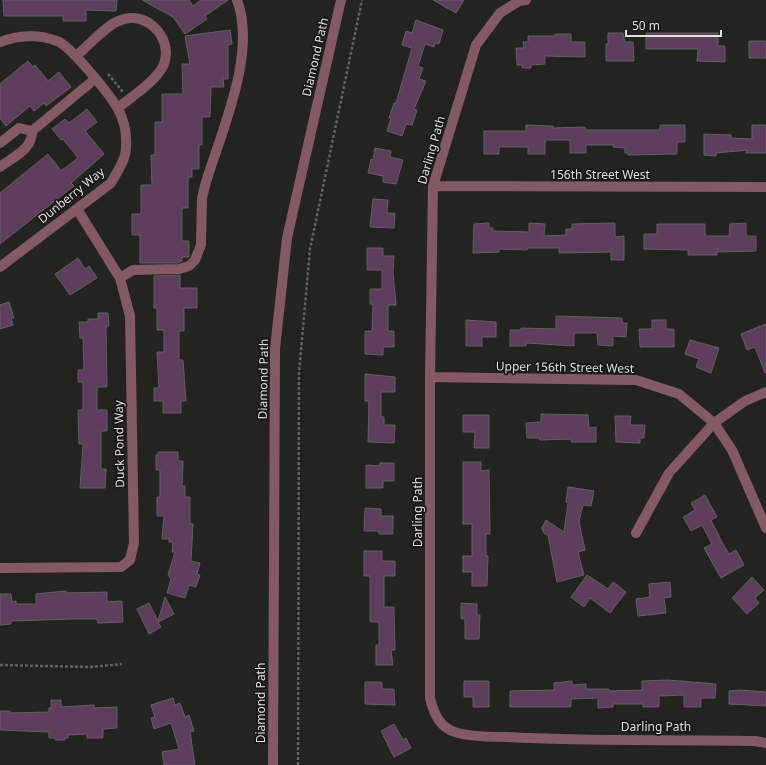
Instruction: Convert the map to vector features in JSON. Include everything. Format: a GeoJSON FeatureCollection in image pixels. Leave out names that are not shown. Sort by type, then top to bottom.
{"type":"FeatureCollection","features":[{"type":"Feature","properties":{"kind":"street"},"geometry":{"type":"LineString","coordinates":[[120,278],[133,270],[179,269],[189,266],[199,253],[202,198],[241,70],[242,32],[240,7],[237,0]]}},
{"type":"Feature","properties":{"kind":"street","name":"Diamond Path"},"geometry":{"type":"LineString","coordinates":[[273,765],[275,349],[287,238],[341,0]]}},
{"type":"Feature","properties":{"kind":"street","name":"Darling Path"},"geometry":{"type":"LineString","coordinates":[[526,0],[519,1],[500,13],[476,45],[433,186],[430,377],[430,698],[434,714],[450,730],[475,736],[536,739],[724,740],[755,741],[766,743]]}},
{"type":"Feature","properties":{"kind":"street"},"geometry":{"type":"LineString","coordinates":[[76,56],[116,22],[131,18],[144,21],[155,26],[162,35],[166,49],[164,64],[157,76],[118,108]]}},
{"type":"Feature","properties":{"kind":"street","name":"Dunberry Way"},"geometry":{"type":"LineString","coordinates":[[0,42],[10,38],[43,37],[59,41],[76,56],[118,108],[125,128],[126,148],[120,167],[111,183],[0,267]]}},
{"type":"Feature","properties":{"kind":"street"},"geometry":{"type":"LineString","coordinates":[[32,131],[95,79]]}},
{"type":"Feature","properties":{"kind":"street"},"geometry":{"type":"LineString","coordinates":[[0,143],[19,128],[32,131]]}},
{"type":"Feature","properties":{"kind":"street"},"geometry":{"type":"LineString","coordinates":[[0,167],[29,146],[33,138],[32,131]]}},
{"type":"Feature","properties":{"kind":"street","name":"156th Street West"},"geometry":{"type":"LineString","coordinates":[[433,186],[766,187]]}},
{"type":"Feature","properties":{"kind":"street","name":"Duck Pond Way"},"geometry":{"type":"LineString","coordinates":[[0,568],[121,567],[130,560],[134,543],[130,316],[120,278],[77,209]]}},
{"type":"Feature","properties":{"kind":"street","name":"Upper 156th Street West"},"geometry":{"type":"LineString","coordinates":[[430,377],[636,380],[678,394],[714,423],[732,450],[766,528]]}},
{"type":"Feature","properties":{"kind":"street"},"geometry":{"type":"LineString","coordinates":[[636,533],[669,474],[714,423],[745,401],[766,392]]}},
{"type":"Feature","properties":{"kind":"path"},"geometry":{"type":"LineString","coordinates":[[298,765],[299,373],[310,249],[362,0]]}},
{"type":"Feature","properties":{"kind":"path"},"geometry":{"type":"LineString","coordinates":[[0,665],[91,667],[122,664]]}},
{"type":"Feature","properties":{"kind":"building"},"geometry":{"type":"Polygon","coordinates":[[[3,0],[117,0],[116,11],[86,10],[86,21],[63,21],[63,16],[4,16],[3,0]]]}},
{"type":"Feature","properties":{"kind":"building"},"geometry":{"type":"Polygon","coordinates":[[[142,0],[189,0],[193,6],[201,0],[228,0],[205,16],[207,19],[185,34],[173,17],[142,0]]]}},
{"type":"Feature","properties":{"kind":"building"},"geometry":{"type":"Polygon","coordinates":[[[433,0],[464,0],[456,13],[433,0]]]}},
{"type":"Feature","properties":{"kind":"building"},"geometry":{"type":"Polygon","coordinates":[[[416,20],[443,30],[439,44],[435,43],[434,47],[425,44],[418,66],[423,68],[419,79],[426,81],[414,109],[417,110],[412,125],[406,124],[402,136],[387,131],[391,118],[389,118],[394,103],[396,103],[412,48],[402,45],[406,31],[412,33],[416,20]]]}},
{"type":"Feature","properties":{"kind":"building"},"geometry":{"type":"Polygon","coordinates":[[[230,30],[232,44],[228,45],[228,79],[223,79],[224,87],[211,87],[210,117],[202,117],[202,145],[199,145],[199,169],[192,169],[192,177],[188,177],[188,208],[182,208],[182,241],[189,241],[189,257],[182,257],[182,261],[178,263],[140,263],[140,235],[132,235],[132,214],[141,214],[141,185],[152,185],[151,155],[155,155],[155,122],[162,122],[162,94],[183,94],[182,64],[190,64],[185,36],[230,30]]]}},
{"type":"Feature","properties":{"kind":"building"},"geometry":{"type":"Polygon","coordinates":[[[608,33],[623,33],[625,42],[633,42],[634,61],[606,61],[606,44],[608,44],[608,33]]]}},
{"type":"Feature","properties":{"kind":"building"},"geometry":{"type":"Polygon","coordinates":[[[646,33],[718,33],[718,46],[725,46],[725,62],[697,61],[698,49],[646,49],[646,33]]]}},
{"type":"Feature","properties":{"kind":"building"},"geometry":{"type":"Polygon","coordinates":[[[555,34],[571,34],[571,42],[585,42],[585,57],[545,56],[545,64],[531,65],[531,68],[522,68],[522,65],[517,65],[516,48],[524,48],[523,42],[528,42],[528,36],[555,36],[555,34]]]}},
{"type":"Feature","properties":{"kind":"building"},"geometry":{"type":"Polygon","coordinates":[[[749,41],[766,41],[766,58],[749,58],[749,41]]]}},
{"type":"Feature","properties":{"kind":"building"},"geometry":{"type":"Polygon","coordinates":[[[28,61],[33,67],[35,65],[48,81],[59,72],[71,87],[46,106],[44,103],[34,111],[30,106],[6,126],[0,118],[0,84],[28,61]]]}},
{"type":"Feature","properties":{"kind":"building"},"geometry":{"type":"Polygon","coordinates":[[[87,109],[97,122],[85,131],[104,154],[71,183],[74,186],[0,244],[0,193],[48,154],[61,171],[78,158],[63,139],[61,140],[52,129],[65,119],[69,123],[87,109]]]}},
{"type":"Feature","properties":{"kind":"building"},"geometry":{"type":"Polygon","coordinates":[[[526,125],[553,126],[553,128],[585,127],[586,130],[660,130],[660,125],[685,125],[685,142],[677,142],[677,154],[628,155],[628,153],[625,153],[625,148],[613,147],[614,145],[586,145],[586,153],[570,153],[570,140],[545,140],[545,154],[528,154],[528,147],[499,147],[499,154],[484,154],[484,131],[526,131],[526,125]]]}},
{"type":"Feature","properties":{"kind":"building"},"geometry":{"type":"Polygon","coordinates":[[[752,125],[766,125],[766,153],[746,153],[747,150],[716,153],[716,156],[704,155],[704,134],[731,135],[731,138],[752,139],[752,125]]]}},
{"type":"Feature","properties":{"kind":"building"},"geometry":{"type":"Polygon","coordinates":[[[375,148],[391,151],[390,157],[403,160],[396,184],[383,182],[383,176],[368,173],[371,159],[373,160],[375,148]]]}},
{"type":"Feature","properties":{"kind":"building"},"geometry":{"type":"Polygon","coordinates":[[[373,199],[388,200],[387,213],[395,213],[394,228],[370,227],[373,199]]]}},
{"type":"Feature","properties":{"kind":"building"},"geometry":{"type":"Polygon","coordinates":[[[489,223],[489,228],[493,228],[493,231],[529,232],[529,223],[545,224],[544,236],[566,235],[566,229],[572,229],[572,224],[615,223],[615,237],[624,236],[624,260],[611,260],[611,252],[559,253],[559,248],[528,248],[527,250],[499,249],[499,252],[473,253],[474,224],[489,223]]]}},
{"type":"Feature","properties":{"kind":"building"},"geometry":{"type":"Polygon","coordinates":[[[746,223],[746,236],[756,236],[756,251],[717,252],[717,255],[688,255],[688,250],[644,249],[644,234],[657,234],[657,224],[705,224],[705,236],[729,236],[730,224],[746,223]]]}},
{"type":"Feature","properties":{"kind":"building"},"geometry":{"type":"Polygon","coordinates":[[[367,248],[383,248],[383,256],[394,256],[393,272],[396,305],[388,305],[388,331],[394,331],[394,347],[383,347],[383,355],[365,354],[365,331],[372,331],[373,304],[370,304],[370,289],[382,289],[382,270],[367,270],[367,248]]]}},
{"type":"Feature","properties":{"kind":"building"},"geometry":{"type":"Polygon","coordinates":[[[78,258],[85,269],[89,266],[97,278],[70,295],[55,274],[78,258]]]}},
{"type":"Feature","properties":{"kind":"building"},"geometry":{"type":"Polygon","coordinates":[[[180,275],[180,288],[197,288],[197,308],[184,308],[184,331],[179,331],[179,360],[183,360],[186,401],[181,401],[181,413],[163,413],[163,401],[154,401],[154,388],[159,388],[157,352],[164,352],[164,330],[157,330],[157,308],[154,308],[154,276],[180,275]]]}},
{"type":"Feature","properties":{"kind":"building"},"geometry":{"type":"Polygon","coordinates":[[[9,302],[14,318],[11,318],[13,325],[0,329],[0,305],[9,302]]]}},
{"type":"Feature","properties":{"kind":"building"},"geometry":{"type":"Polygon","coordinates":[[[98,313],[108,313],[109,326],[106,326],[107,387],[97,387],[97,410],[107,410],[107,431],[101,431],[101,469],[106,469],[105,488],[80,488],[83,444],[79,444],[78,410],[83,410],[83,382],[78,382],[78,370],[84,370],[83,338],[80,338],[79,322],[88,322],[88,319],[98,319],[98,313]]]}},
{"type":"Feature","properties":{"kind":"building"},"geometry":{"type":"Polygon","coordinates":[[[556,316],[622,318],[622,323],[627,323],[626,337],[613,336],[613,346],[598,345],[597,333],[574,333],[574,346],[526,343],[526,346],[510,346],[510,330],[521,330],[521,328],[556,329],[556,316]]]}},
{"type":"Feature","properties":{"kind":"building"},"geometry":{"type":"Polygon","coordinates":[[[466,320],[496,322],[496,337],[482,337],[482,346],[466,346],[466,320]]]}},
{"type":"Feature","properties":{"kind":"building"},"geometry":{"type":"Polygon","coordinates":[[[652,320],[666,320],[666,329],[674,329],[674,347],[640,347],[639,329],[652,329],[652,320]]]}},
{"type":"Feature","properties":{"kind":"building"},"geometry":{"type":"Polygon","coordinates":[[[766,324],[765,373],[755,347],[747,350],[741,334],[766,324]]]}},
{"type":"Feature","properties":{"kind":"building"},"geometry":{"type":"Polygon","coordinates":[[[690,340],[719,348],[711,373],[696,367],[699,359],[685,354],[690,340]]]}},
{"type":"Feature","properties":{"kind":"building"},"geometry":{"type":"Polygon","coordinates":[[[365,374],[395,377],[395,392],[381,392],[381,417],[384,417],[384,425],[395,425],[394,443],[368,442],[369,401],[365,401],[365,374]]]}},
{"type":"Feature","properties":{"kind":"building"},"geometry":{"type":"Polygon","coordinates":[[[541,414],[588,415],[589,428],[596,427],[596,442],[571,442],[571,439],[540,440],[540,438],[527,438],[526,423],[541,422],[541,414]]]}},
{"type":"Feature","properties":{"kind":"building"},"geometry":{"type":"Polygon","coordinates":[[[463,415],[489,415],[489,448],[474,448],[475,432],[463,432],[463,415]]]}},
{"type":"Feature","properties":{"kind":"building"},"geometry":{"type":"Polygon","coordinates":[[[615,416],[631,416],[630,425],[645,425],[644,438],[640,438],[640,443],[616,442],[615,416]]]}},
{"type":"Feature","properties":{"kind":"building"},"geometry":{"type":"Polygon","coordinates":[[[158,452],[178,452],[178,461],[183,461],[182,486],[185,486],[185,497],[190,497],[190,524],[193,524],[191,561],[200,563],[197,574],[200,575],[196,587],[189,585],[185,598],[167,593],[171,579],[168,575],[175,552],[172,552],[173,542],[169,542],[169,539],[162,539],[164,516],[157,516],[157,497],[160,497],[160,470],[156,470],[156,455],[158,455],[158,452]]]}},
{"type":"Feature","properties":{"kind":"building"},"geometry":{"type":"Polygon","coordinates":[[[463,462],[481,462],[481,471],[489,470],[490,534],[486,534],[486,556],[488,556],[487,586],[472,586],[472,572],[463,572],[463,556],[472,556],[472,524],[463,524],[463,462]]]}},
{"type":"Feature","properties":{"kind":"building"},"geometry":{"type":"Polygon","coordinates":[[[380,463],[394,463],[394,481],[383,481],[383,488],[366,488],[366,465],[380,466],[380,463]]]}},
{"type":"Feature","properties":{"kind":"building"},"geometry":{"type":"Polygon","coordinates":[[[568,487],[594,491],[591,506],[583,505],[579,522],[585,550],[578,552],[584,575],[557,582],[548,535],[544,533],[542,528],[546,520],[564,532],[568,503],[566,502],[568,487]]]}},
{"type":"Feature","properties":{"kind":"building"},"geometry":{"type":"Polygon","coordinates":[[[705,495],[717,517],[711,520],[722,542],[729,554],[736,550],[744,565],[721,578],[704,548],[712,544],[702,525],[691,531],[683,517],[695,510],[691,503],[705,495]]]}},
{"type":"Feature","properties":{"kind":"building"},"geometry":{"type":"Polygon","coordinates":[[[365,508],[381,509],[381,516],[393,516],[393,534],[379,534],[379,531],[364,531],[365,508]]]}},
{"type":"Feature","properties":{"kind":"building"},"geometry":{"type":"Polygon","coordinates":[[[364,551],[382,551],[382,561],[395,561],[395,576],[384,576],[384,607],[394,607],[395,650],[391,650],[393,665],[376,665],[376,645],[379,645],[379,622],[370,622],[370,576],[364,576],[364,551]]]}},
{"type":"Feature","properties":{"kind":"building"},"geometry":{"type":"Polygon","coordinates":[[[587,575],[608,589],[613,582],[626,592],[610,613],[590,598],[584,607],[571,597],[587,575]]]}},
{"type":"Feature","properties":{"kind":"building"},"geometry":{"type":"Polygon","coordinates":[[[752,577],[764,590],[755,598],[759,603],[747,614],[732,598],[752,577]]]}},
{"type":"Feature","properties":{"kind":"building"},"geometry":{"type":"Polygon","coordinates":[[[670,582],[671,597],[664,598],[666,613],[638,616],[636,599],[650,597],[649,584],[670,582]]]}},
{"type":"Feature","properties":{"kind":"building"},"geometry":{"type":"Polygon","coordinates":[[[66,591],[67,593],[107,592],[107,602],[122,601],[123,622],[98,623],[97,619],[72,619],[11,621],[11,624],[0,625],[0,594],[11,594],[12,602],[16,601],[16,604],[36,604],[36,594],[66,591]]]}},
{"type":"Feature","properties":{"kind":"building"},"geometry":{"type":"Polygon","coordinates":[[[165,597],[174,614],[158,622],[161,627],[149,634],[137,609],[149,603],[158,621],[165,597]]]}},
{"type":"Feature","properties":{"kind":"building"},"geometry":{"type":"Polygon","coordinates":[[[461,603],[477,604],[477,615],[480,615],[479,639],[465,639],[465,619],[461,619],[461,603]]]}},
{"type":"Feature","properties":{"kind":"building"},"geometry":{"type":"Polygon","coordinates":[[[668,680],[716,684],[715,698],[701,698],[701,707],[684,707],[684,695],[659,696],[659,707],[643,707],[643,704],[613,704],[613,707],[598,708],[598,698],[571,699],[571,707],[510,707],[510,691],[554,690],[554,683],[572,681],[572,685],[586,684],[586,689],[609,689],[609,691],[642,690],[642,681],[668,680]]]}},
{"type":"Feature","properties":{"kind":"building"},"geometry":{"type":"Polygon","coordinates":[[[464,681],[489,681],[489,707],[473,707],[473,697],[464,697],[464,681]]]}},
{"type":"Feature","properties":{"kind":"building"},"geometry":{"type":"Polygon","coordinates":[[[365,682],[382,682],[382,689],[394,689],[395,705],[365,704],[365,682]]]}},
{"type":"Feature","properties":{"kind":"building"},"geometry":{"type":"Polygon","coordinates":[[[740,690],[766,692],[766,706],[729,704],[729,691],[740,690]]]}},
{"type":"Feature","properties":{"kind":"building"},"geometry":{"type":"Polygon","coordinates":[[[173,698],[175,705],[180,703],[185,717],[189,715],[194,731],[190,732],[195,765],[164,765],[162,752],[179,749],[171,723],[154,729],[151,718],[155,717],[151,705],[173,698]]]}},
{"type":"Feature","properties":{"kind":"building"},"geometry":{"type":"Polygon","coordinates":[[[51,700],[61,700],[61,707],[94,705],[94,708],[117,707],[117,728],[103,729],[103,738],[87,738],[87,734],[68,735],[68,738],[64,738],[65,740],[55,740],[55,738],[49,738],[49,732],[0,730],[0,711],[10,711],[10,713],[49,712],[49,708],[51,708],[51,700]]]}},
{"type":"Feature","properties":{"kind":"building"},"geometry":{"type":"Polygon","coordinates":[[[394,724],[403,740],[406,738],[411,748],[394,757],[381,731],[394,724]]]}}]}
